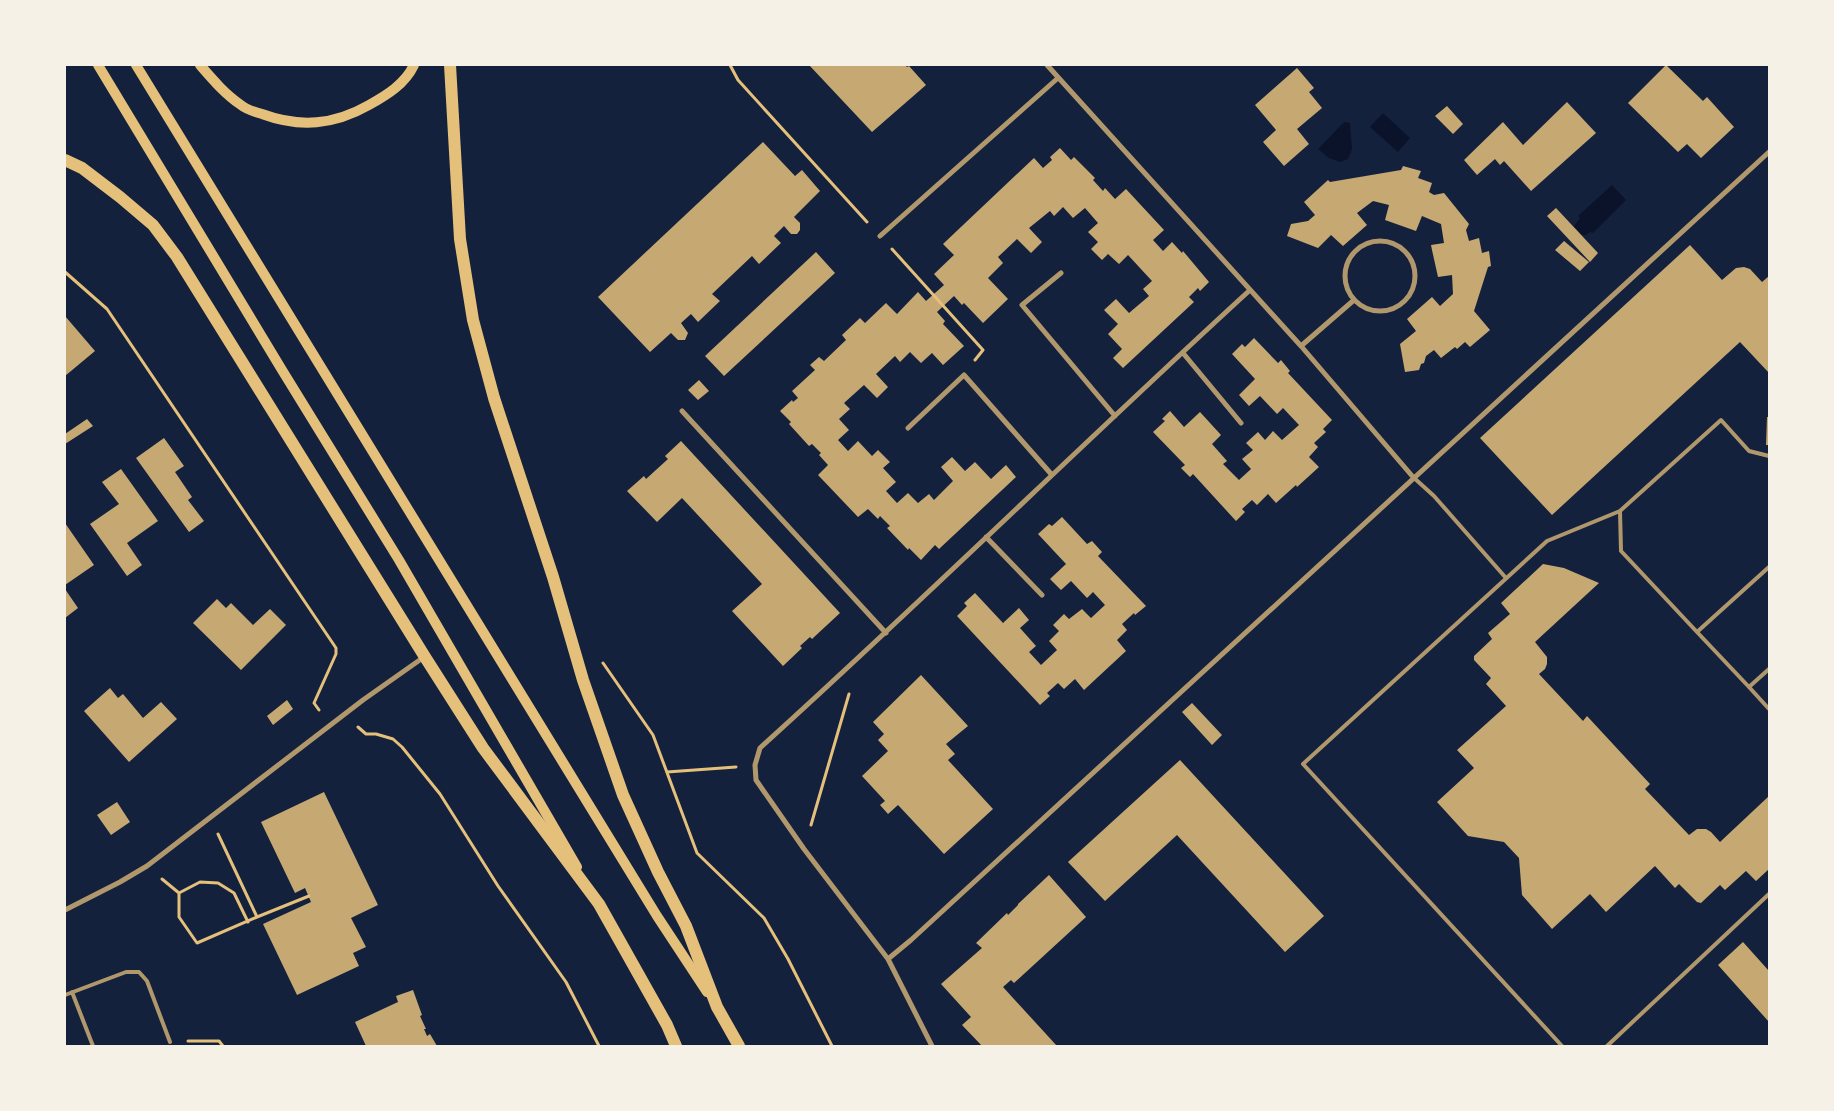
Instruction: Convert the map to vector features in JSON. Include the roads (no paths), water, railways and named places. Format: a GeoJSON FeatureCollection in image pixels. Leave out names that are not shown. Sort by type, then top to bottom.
{"type":"FeatureCollection","features":[{"type":"Feature","properties":{"kind":"main road"},"geometry":{"type":"LineString","coordinates":[[98,65],[399,560],[599,904],[667,1025],[676,1046]]}},
{"type":"Feature","properties":{"kind":"main road"},"geometry":{"type":"LineString","coordinates":[[136,65],[652,907],[740,1046]]}},
{"type":"Feature","properties":{"kind":"main road"},"geometry":{"type":"LineString","coordinates":[[200,65],[222,90],[243,107],[269,117],[296,123],[318,123],[344,117],[365,108],[391,93],[410,73],[414,65]]}},
{"type":"Feature","properties":{"kind":"main road"},"geometry":{"type":"LineString","coordinates":[[450,65],[460,239],[473,320],[494,398],[553,577],[584,680],[623,795],[658,872],[686,926],[717,1007]]}},
{"type":"Feature","properties":{"kind":"main road"},"geometry":{"type":"LineString","coordinates":[[65,160],[82,168],[147,219],[177,257],[424,657],[483,748],[599,904]]}},
{"type":"Feature","properties":{"kind":"street"},"geometry":{"type":"LineString","coordinates":[[1047,65],[1301,346],[1413,478]]}},
{"type":"Feature","properties":{"kind":"street"},"geometry":{"type":"LineString","coordinates":[[880,236],[1058,78]]}},
{"type":"Feature","properties":{"kind":"street"},"geometry":{"type":"LineString","coordinates":[[888,959],[918,934],[1769,152]]}},
{"type":"Feature","properties":{"kind":"street"},"geometry":{"type":"LineString","coordinates":[[1384,241],[1397,245],[1406,253],[1413,265],[1415,278],[1413,290],[1406,301],[1398,307],[1377,312],[1365,309],[1354,300],[1349,294],[1344,279],[1346,266],[1352,254],[1361,246],[1384,241]]}},
{"type":"Feature","properties":{"kind":"street"},"geometry":{"type":"LineString","coordinates":[[1061,272],[1022,305],[1115,416]]}},
{"type":"Feature","properties":{"kind":"street"},"geometry":{"type":"LineString","coordinates":[[932,1046],[888,959],[804,849],[756,780],[755,765],[760,748],[859,660],[986,537],[1250,290]]}},
{"type":"Feature","properties":{"kind":"street"},"geometry":{"type":"LineString","coordinates":[[1301,346],[1354,300]]}},
{"type":"Feature","properties":{"kind":"street"},"geometry":{"type":"LineString","coordinates":[[1183,353],[1241,423]]}},
{"type":"Feature","properties":{"kind":"street"},"geometry":{"type":"LineString","coordinates":[[908,428],[964,375],[1052,475]]}},
{"type":"Feature","properties":{"kind":"street"},"geometry":{"type":"LineString","coordinates":[[682,411],[886,633]]}},
{"type":"Feature","properties":{"kind":"street"},"geometry":{"type":"LineString","coordinates":[[986,537],[1042,595]]}},
{"type":"Feature","properties":{"kind":"street"},"geometry":{"type":"LineString","coordinates":[[65,910],[147,866],[347,713],[424,657]]}},
{"type":"Feature","properties":{"kind":"lane"},"geometry":{"type":"LineString","coordinates":[[1562,1046],[1303,764],[1548,541],[1620,511],[1721,420],[1750,451],[1769,456]]}},
{"type":"Feature","properties":{"kind":"lane"},"geometry":{"type":"LineString","coordinates":[[1413,478],[1434,496],[1506,578]]}},
{"type":"Feature","properties":{"kind":"lane"},"geometry":{"type":"LineString","coordinates":[[1620,511],[1621,551],[1769,709]]}},
{"type":"Feature","properties":{"kind":"lane"},"geometry":{"type":"LineString","coordinates":[[1697,632],[1769,567]]}},
{"type":"Feature","properties":{"kind":"lane"},"geometry":{"type":"LineString","coordinates":[[1749,687],[1769,669]]}},
{"type":"Feature","properties":{"kind":"lane"},"geometry":{"type":"LineString","coordinates":[[1607,1046],[1769,894]]}},
{"type":"Feature","properties":{"kind":"lane"},"geometry":{"type":"LineString","coordinates":[[65,995],[126,972],[139,972],[147,981],[170,1042]]}},
{"type":"Feature","properties":{"kind":"lane"},"geometry":{"type":"LineString","coordinates":[[72,992],[93,1046]]}},
{"type":"Feature","properties":{"kind":"water"},"geometry":{"type":"Polygon","coordinates":[[[1383,113],[1410,138],[1398,152],[1370,127],[1383,113]]]}},
{"type":"Feature","properties":{"kind":"water"},"geometry":{"type":"Polygon","coordinates":[[[1344,122],[1350,123],[1352,149],[1348,159],[1340,162],[1329,158],[1318,149],[1344,122]]]}},
{"type":"Feature","properties":{"kind":"water"},"geometry":{"type":"Polygon","coordinates":[[[1612,185],[1626,200],[1593,233],[1590,232],[1582,235],[1574,226],[1580,218],[1578,216],[1612,185]]]}}]}
